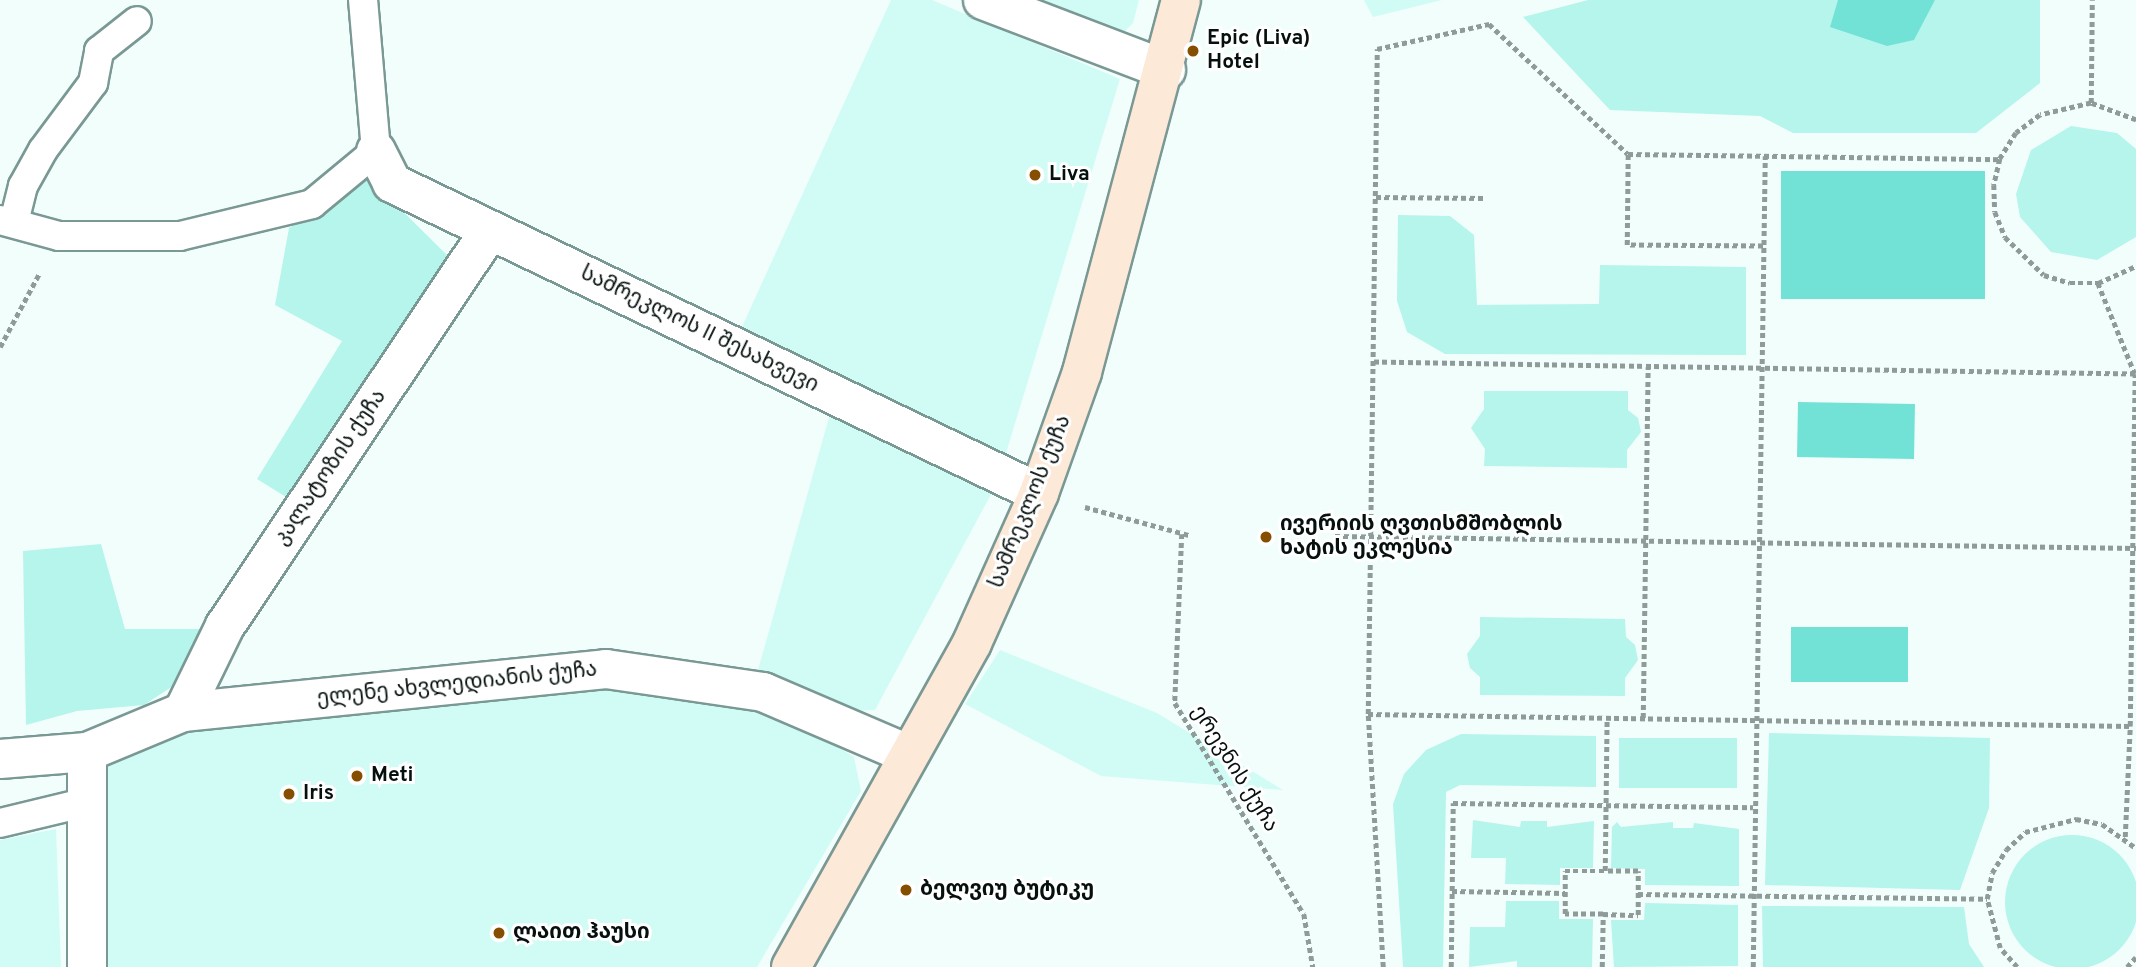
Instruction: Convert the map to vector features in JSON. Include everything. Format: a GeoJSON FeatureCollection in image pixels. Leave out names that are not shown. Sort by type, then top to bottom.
{"type":"FeatureCollection","features":[{"type":"Feature","properties":{"kind":"street"},"geometry":{"type":"LineString","coordinates":[[983,0],[1166,70]]}},
{"type":"Feature","properties":{"kind":"street","name":"სამრეკლოს ქუჩა"},"geometry":{"type":"LineString","coordinates":[[791,967],[972,643],[1039,494],[1082,372],[1166,70],[1181,0]]}},
{"type":"Feature","properties":{"kind":"street","name":"სამრეკლოს II შესახვევი"},"geometry":{"type":"LineString","coordinates":[[376,151],[392,183],[1039,494]]}},
{"type":"Feature","properties":{"kind":"street","name":"კალატოზის ქუჩა"},"geometry":{"type":"LineString","coordinates":[[183,712],[225,626],[491,230]]}},
{"type":"Feature","properties":{"kind":"street","name":"ელენე ახვლედიანის ქუჩა"},"geometry":{"type":"LineString","coordinates":[[0,759],[87,752],[183,712],[606,669],[763,692],[908,754]]}},
{"type":"Feature","properties":{"kind":"street"},"geometry":{"type":"LineString","coordinates":[[87,752],[83,803],[87,967]]}},
{"type":"Feature","properties":{"kind":"lane"},"geometry":{"type":"LineString","coordinates":[[137,21],[99,51],[93,83],[43,150],[7,221],[58,236],[180,236],[312,204],[376,151],[363,0]]}},
{"type":"Feature","properties":{"kind":"lane"},"geometry":{"type":"LineString","coordinates":[[0,823],[83,803]]}},
{"type":"Feature","properties":{"kind":"path"},"geometry":{"type":"LineString","coordinates":[[2091,103],[2092,0]]}},
{"type":"Feature","properties":{"kind":"path"},"geometry":{"type":"LineString","coordinates":[[1383,967],[1368,714],[1377,49],[1489,24],[1629,154],[2000,159]]}},
{"type":"Feature","properties":{"kind":"path"},"geometry":{"type":"LineString","coordinates":[[2136,120],[2091,103],[2040,115],[2016,133],[2000,159],[1995,212],[2022,259],[2070,283],[2098,283],[2136,266]]}},
{"type":"Feature","properties":{"kind":"path"},"geometry":{"type":"LineString","coordinates":[[1629,154],[1627,245],[1763,246]]}},
{"type":"Feature","properties":{"kind":"path"},"geometry":{"type":"LineString","coordinates":[[1753,967],[1753,807],[1765,156]]}},
{"type":"Feature","properties":{"kind":"path"},"geometry":{"type":"LineString","coordinates":[[1376,197],[1484,198]]}},
{"type":"Feature","properties":{"kind":"path"},"geometry":{"type":"LineString","coordinates":[[0,347],[58,236]]}},
{"type":"Feature","properties":{"kind":"path"},"geometry":{"type":"LineString","coordinates":[[2098,283],[2136,374],[2130,726],[2125,837]]}},
{"type":"Feature","properties":{"kind":"path"},"geometry":{"type":"LineString","coordinates":[[1373,362],[2136,374]]}},
{"type":"Feature","properties":{"kind":"path"},"geometry":{"type":"LineString","coordinates":[[1643,718],[1648,367]]}},
{"type":"Feature","properties":{"kind":"path"},"geometry":{"type":"LineString","coordinates":[[1039,494],[1189,535]]}},
{"type":"Feature","properties":{"kind":"path","name":"ერევნის ქუჩა"},"geometry":{"type":"LineString","coordinates":[[1182,534],[1175,703],[1304,914],[1313,967]]}},
{"type":"Feature","properties":{"kind":"path"},"geometry":{"type":"LineString","coordinates":[[1335,536],[2134,548]]}},
{"type":"Feature","properties":{"kind":"path"},"geometry":{"type":"LineString","coordinates":[[1368,714],[2130,726]]}},
{"type":"Feature","properties":{"kind":"path"},"geometry":{"type":"LineString","coordinates":[[1605,870],[1607,718]]}},
{"type":"Feature","properties":{"kind":"path"},"geometry":{"type":"LineString","coordinates":[[1451,967],[1453,803],[1753,807]]}},
{"type":"Feature","properties":{"kind":"path"},"geometry":{"type":"LineString","coordinates":[[2017,967],[2000,948],[1987,899],[1992,873],[2025,832],[2076,819],[2102,824],[2125,837],[2136,848]]}},
{"type":"Feature","properties":{"kind":"path"},"geometry":{"type":"LineString","coordinates":[[1565,870],[1605,870],[1638,872],[1638,915],[1565,915],[1565,870]]}},
{"type":"Feature","properties":{"kind":"path"},"geometry":{"type":"LineString","coordinates":[[1452,891],[1565,893]]}},
{"type":"Feature","properties":{"kind":"path"},"geometry":{"type":"LineString","coordinates":[[1638,894],[1987,899]]}},
{"type":"Feature","properties":{"kind":"path"},"geometry":{"type":"LineString","coordinates":[[1602,967],[1603,915]]}},
{"type":"Feature","properties":{"kind":"path"},"geometry":{"type":"LineString","coordinates":[[2127,967],[2136,957]]}},
{"type":"Feature","properties":{"kind":"shaded area"},"geometry":{"type":"Polygon","coordinates":[[[891,0],[932,0],[1120,79],[1006,453],[741,329],[891,0]]]}},
{"type":"Feature","properties":{"kind":"shaded area"},"geometry":{"type":"Polygon","coordinates":[[[1005,0],[1139,0],[1133,23],[1118,38],[1005,0]]]}},
{"type":"Feature","properties":{"kind":"shaded area"},"geometry":{"type":"Polygon","coordinates":[[[1364,0],[1442,0],[1373,17],[1364,0]]]}},
{"type":"Feature","properties":{"kind":"shaded area"},"geometry":{"type":"Polygon","coordinates":[[[1588,0],[2040,0],[2040,83],[1976,133],[1793,133],[1760,116],[1610,110],[1523,17],[1588,0]]]}},
{"type":"Feature","properties":{"kind":"shaded area"},"geometry":{"type":"Polygon","coordinates":[[[1838,0],[1935,0],[1914,40],[1887,46],[1830,27],[1838,0]]]}},
{"type":"Feature","properties":{"kind":"shaded area"},"geometry":{"type":"Polygon","coordinates":[[[2071,126],[2117,133],[2136,149],[2136,237],[2097,260],[2051,252],[2020,217],[2016,194],[2031,150],[2071,126]]]}},
{"type":"Feature","properties":{"kind":"shaded area"},"geometry":{"type":"Polygon","coordinates":[[[1781,171],[1985,171],[1985,299],[1781,299],[1781,171]]]}},
{"type":"Feature","properties":{"kind":"shaded area"},"geometry":{"type":"Polygon","coordinates":[[[367,176],[453,261],[299,505],[257,479],[342,341],[275,305],[289,228],[367,176]]]}},
{"type":"Feature","properties":{"kind":"shaded area"},"geometry":{"type":"Polygon","coordinates":[[[1398,215],[1450,216],[1474,235],[1477,305],[1599,304],[1600,265],[1746,267],[1746,355],[1445,354],[1407,332],[1397,301],[1398,215]]]}},
{"type":"Feature","properties":{"kind":"shaded area"},"geometry":{"type":"Polygon","coordinates":[[[1484,391],[1628,391],[1628,410],[1638,418],[1641,432],[1627,450],[1627,468],[1484,466],[1485,449],[1471,428],[1484,409],[1484,391]]]}},
{"type":"Feature","properties":{"kind":"shaded area"},"geometry":{"type":"Polygon","coordinates":[[[1798,402],[1915,404],[1914,459],[1797,457],[1798,402]]]}},
{"type":"Feature","properties":{"kind":"shaded area"},"geometry":{"type":"Polygon","coordinates":[[[833,403],[996,485],[875,710],[845,711],[756,677],[833,403]]]}},
{"type":"Feature","properties":{"kind":"shaded area"},"geometry":{"type":"Polygon","coordinates":[[[101,544],[125,629],[210,629],[176,684],[144,705],[77,711],[26,725],[23,551],[101,544]]]}},
{"type":"Feature","properties":{"kind":"shaded area"},"geometry":{"type":"Polygon","coordinates":[[[1480,617],[1625,619],[1626,637],[1635,645],[1638,660],[1625,678],[1625,696],[1480,695],[1480,677],[1470,668],[1467,654],[1480,636],[1480,617]]]}},
{"type":"Feature","properties":{"kind":"shaded area"},"geometry":{"type":"Polygon","coordinates":[[[1791,627],[1908,627],[1908,682],[1791,682],[1791,627]]]}},
{"type":"Feature","properties":{"kind":"shaded area"},"geometry":{"type":"Polygon","coordinates":[[[1000,650],[1157,713],[1283,790],[1101,776],[965,704],[1000,650]]]}},
{"type":"Feature","properties":{"kind":"shaded area"},"geometry":{"type":"Polygon","coordinates":[[[633,678],[768,703],[854,757],[861,791],[757,967],[100,967],[101,769],[153,735],[633,678]]]}},
{"type":"Feature","properties":{"kind":"shaded area"},"geometry":{"type":"Polygon","coordinates":[[[1769,733],[1990,738],[1989,808],[1960,890],[1765,885],[1769,733]]]}},
{"type":"Feature","properties":{"kind":"shaded area"},"geometry":{"type":"Polygon","coordinates":[[[1461,734],[1596,736],[1596,787],[1460,785],[1446,792],[1443,967],[1403,967],[1393,804],[1404,774],[1426,750],[1461,734]]]}},
{"type":"Feature","properties":{"kind":"shaded area"},"geometry":{"type":"Polygon","coordinates":[[[1619,738],[1737,738],[1737,788],[1619,788],[1619,738]]]}},
{"type":"Feature","properties":{"kind":"shaded area"},"geometry":{"type":"Polygon","coordinates":[[[1473,820],[1520,827],[1521,821],[1547,821],[1547,827],[1594,821],[1593,868],[1560,868],[1560,885],[1505,884],[1506,858],[1471,858],[1473,820]]]}},
{"type":"Feature","properties":{"kind":"shaded area"},"geometry":{"type":"Polygon","coordinates":[[[1617,822],[1621,827],[1673,822],[1673,828],[1693,828],[1694,823],[1739,829],[1739,886],[1645,885],[1645,869],[1611,868],[1612,827],[1617,822]]]}},
{"type":"Feature","properties":{"kind":"shaded area"},"geometry":{"type":"Polygon","coordinates":[[[56,829],[61,967],[0,967],[0,840],[56,829]]]}},
{"type":"Feature","properties":{"kind":"shaded area"},"geometry":{"type":"Polygon","coordinates":[[[2072,835],[2098,840],[2119,855],[2134,876],[2139,902],[2134,928],[2119,949],[2098,964],[2072,969],[2046,964],[2025,949],[2010,928],[2005,902],[2010,876],[2025,855],[2046,840],[2072,835]]]}},
{"type":"Feature","properties":{"kind":"shaded area"},"geometry":{"type":"Polygon","coordinates":[[[1506,901],[1559,901],[1559,919],[1593,919],[1592,967],[1517,967],[1517,961],[1469,967],[1470,927],[1505,927],[1506,901]]]}},
{"type":"Feature","properties":{"kind":"shaded area"},"geometry":{"type":"Polygon","coordinates":[[[1645,903],[1738,905],[1738,966],[1614,967],[1611,920],[1644,920],[1645,903]]]}},
{"type":"Feature","properties":{"kind":"shaded area"},"geometry":{"type":"Polygon","coordinates":[[[1762,906],[1964,907],[1969,944],[1984,967],[1763,967],[1762,906]]]}},
{"type":"Feature","properties":{"kind":"place","name":"Epic (Liva) Hotel"},"geometry":{"type":"Point","coordinates":[1193,51]}},
{"type":"Feature","properties":{"kind":"place","name":"Liva"},"geometry":{"type":"Point","coordinates":[1035,175]}},
{"type":"Feature","properties":{"kind":"place","name":"ივერიის ღვთისმშობლის ხატის ეკლესია"},"geometry":{"type":"Point","coordinates":[1266,537]}},
{"type":"Feature","properties":{"kind":"place","name":"Meti"},"geometry":{"type":"Point","coordinates":[357,776]}},
{"type":"Feature","properties":{"kind":"place","name":"Iris"},"geometry":{"type":"Point","coordinates":[289,794]}},
{"type":"Feature","properties":{"kind":"place","name":"ბელვიუ ბუტიკუ"},"geometry":{"type":"Point","coordinates":[906,890]}},
{"type":"Feature","properties":{"kind":"place","name":"ლაით ჰაუსი"},"geometry":{"type":"Point","coordinates":[499,933]}}]}
